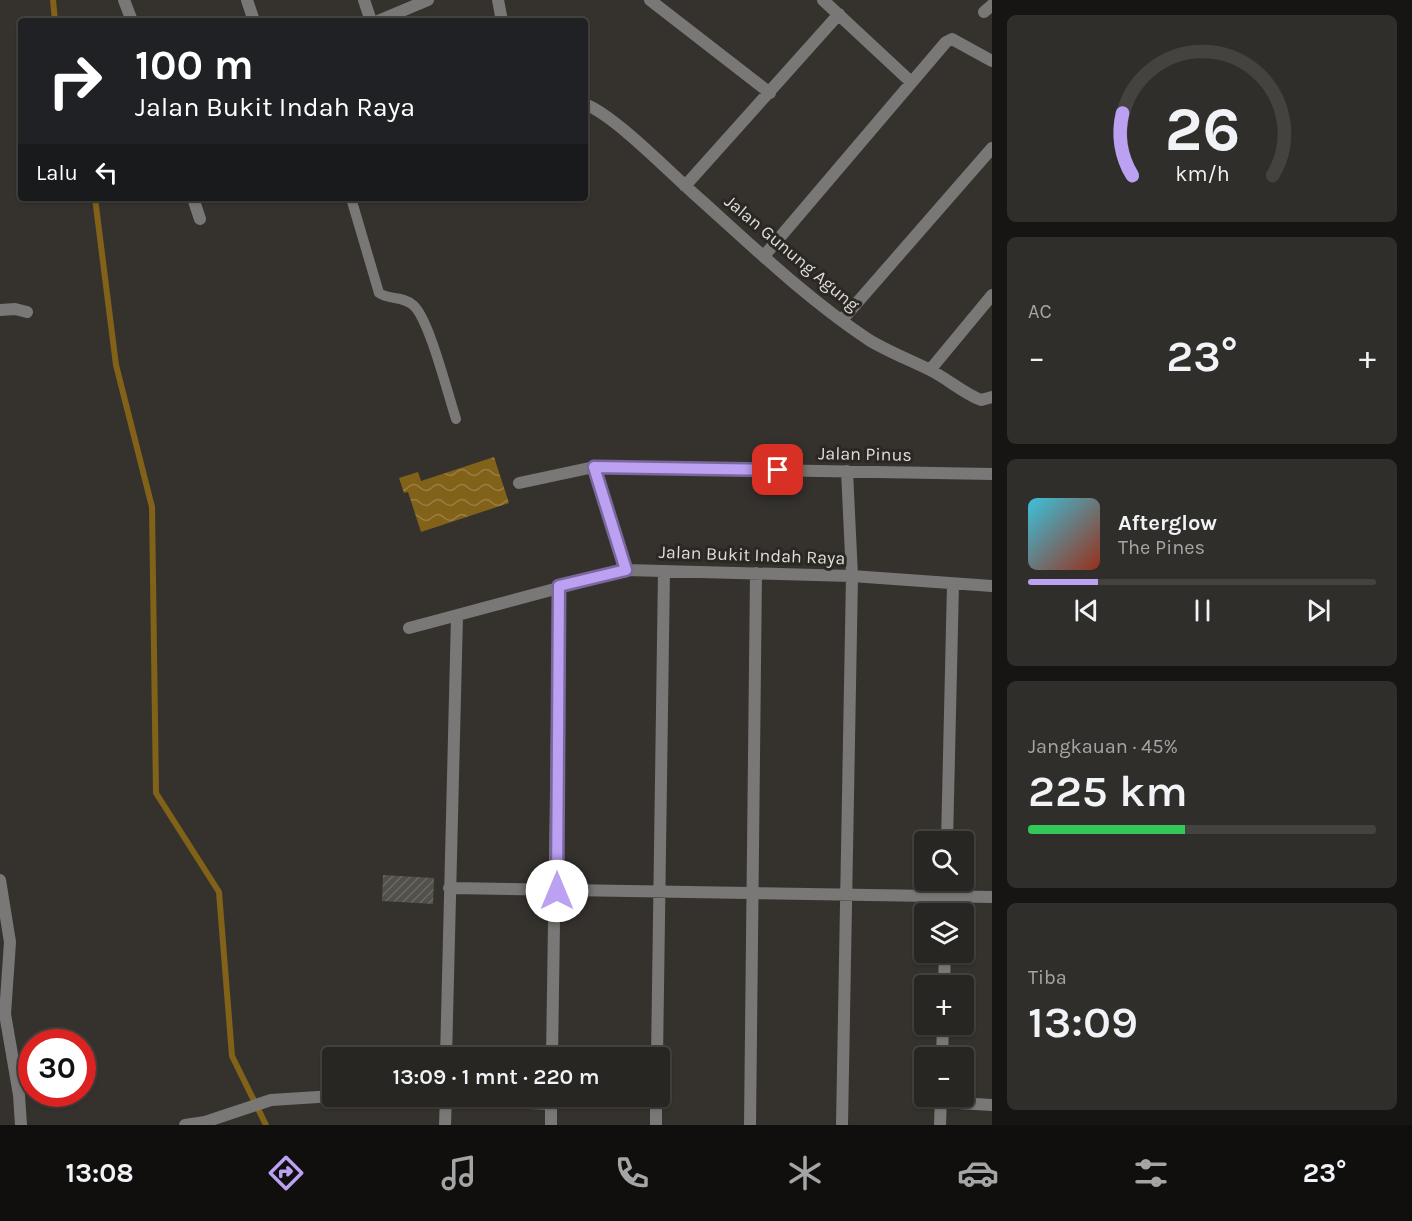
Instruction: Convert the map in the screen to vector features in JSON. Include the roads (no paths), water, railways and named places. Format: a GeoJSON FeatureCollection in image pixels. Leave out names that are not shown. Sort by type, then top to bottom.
{"type":"FeatureCollection","features":[{"type":"Feature","properties":{"kind":"street"},"geometry":{"type":"LineString","coordinates":[[124,0],[131,18]]}},
{"type":"Feature","properties":{"kind":"street"},"geometry":{"type":"LineString","coordinates":[[247,0],[253,18]]}},
{"type":"Feature","properties":{"kind":"street"},"geometry":{"type":"LineString","coordinates":[[364,0],[370,18]]}},
{"type":"Feature","properties":{"kind":"street"},"geometry":{"type":"LineString","coordinates":[[385,18],[428,0]]}},
{"type":"Feature","properties":{"kind":"street"},"geometry":{"type":"LineString","coordinates":[[498,0],[501,18]]}},
{"type":"Feature","properties":{"kind":"street"},"geometry":{"type":"LineString","coordinates":[[650,0],[770,93]]}},
{"type":"Feature","properties":{"kind":"street"},"geometry":{"type":"LineString","coordinates":[[823,0],[911,82]]}},
{"type":"Feature","properties":{"kind":"street"},"geometry":{"type":"LineString","coordinates":[[685,186],[839,14]]}},
{"type":"Feature","properties":{"kind":"street"},"geometry":{"type":"LineString","coordinates":[[764,256],[945,42],[952,39],[992,61]]}},
{"type":"Feature","properties":{"kind":"street","name":"Jalan Gunung Agung"},"geometry":{"type":"LineString","coordinates":[[588,105],[632,139],[764,256],[842,320],[899,357],[930,370],[973,397],[981,400],[992,397]]}},
{"type":"Feature","properties":{"kind":"street"},"geometry":{"type":"LineString","coordinates":[[842,320],[992,148]]}},
{"type":"Feature","properties":{"kind":"street"},"geometry":{"type":"LineString","coordinates":[[194,201],[200,219]]}},
{"type":"Feature","properties":{"kind":"street"},"geometry":{"type":"LineString","coordinates":[[930,370],[992,295]]}},
{"type":"Feature","properties":{"kind":"street"},"geometry":{"type":"LineString","coordinates":[[0,310],[15,309],[27,312]]}},
{"type":"Feature","properties":{"kind":"street"},"geometry":{"type":"LineString","coordinates":[[594,467],[626,570]]}},
{"type":"Feature","properties":{"kind":"street","name":"Jalan Pinus"},"geometry":{"type":"LineString","coordinates":[[519,483],[594,467],[992,474]]}},
{"type":"Feature","properties":{"kind":"street"},"geometry":{"type":"LineString","coordinates":[[842,1125],[844,896],[852,576],[847,471]]}},
{"type":"Feature","properties":{"kind":"street","name":"Jalan Bukit Indah Raya"},"geometry":{"type":"LineString","coordinates":[[409,628],[559,586],[626,570],[852,576],[992,586]]}},
{"type":"Feature","properties":{"kind":"street"},"geometry":{"type":"LineString","coordinates":[[657,1047],[664,571]]}},
{"type":"Feature","properties":{"kind":"street"},"geometry":{"type":"LineString","coordinates":[[750,1125],[756,573]]}},
{"type":"Feature","properties":{"kind":"street"},"geometry":{"type":"LineString","coordinates":[[947,831],[953,584]]}},
{"type":"Feature","properties":{"kind":"street"},"geometry":{"type":"LineString","coordinates":[[552,1047],[557,891],[559,586]]}},
{"type":"Feature","properties":{"kind":"street"},"geometry":{"type":"LineString","coordinates":[[447,1047],[457,615]]}},
{"type":"Feature","properties":{"kind":"street"},"geometry":{"type":"LineString","coordinates":[[0,880],[10,942],[3,1019],[20,1095],[21,1125]]}},
{"type":"Feature","properties":{"kind":"street"},"geometry":{"type":"LineString","coordinates":[[449,888],[992,897]]}},
{"type":"Feature","properties":{"kind":"street"},"geometry":{"type":"LineString","coordinates":[[946,891],[946,903]]}},
{"type":"Feature","properties":{"kind":"street"},"geometry":{"type":"LineString","coordinates":[[184,1125],[204,1122],[261,1103],[322,1097]]}},
{"type":"Feature","properties":{"kind":"street"},"geometry":{"type":"LineString","coordinates":[[974,1103],[992,1105]]}},
{"type":"Feature","properties":{"kind":"street"},"geometry":{"type":"LineString","coordinates":[[445,1125],[446,1107]]}},
{"type":"Feature","properties":{"kind":"street"},"geometry":{"type":"LineString","coordinates":[[551,1107],[551,1125]]}},
{"type":"Feature","properties":{"kind":"street"},"geometry":{"type":"LineString","coordinates":[[656,1107],[656,1125]]}},
{"type":"Feature","properties":{"kind":"street"},"geometry":{"type":"LineString","coordinates":[[940,1125],[941,1107]]}},
{"type":"Feature","properties":{"kind":"lane"},"geometry":{"type":"LineString","coordinates":[[352,201],[379,293],[384,297],[406,300],[422,317],[456,419]]}},
{"type":"Feature","properties":{"kind":"water"},"geometry":{"type":"Polygon","coordinates":[[[494,457],[509,503],[421,532],[408,492],[404,493],[399,478],[418,472],[421,481],[494,457]]]}},
{"type":"Feature","properties":{"kind":"waterway"},"geometry":{"type":"LineString","coordinates":[[53,0],[55,18]]}},
{"type":"Feature","properties":{"kind":"waterway"},"geometry":{"type":"LineString","coordinates":[[95,201],[116,365],[152,507],[156,793],[219,892],[232,1056],[266,1125]]}}]}
